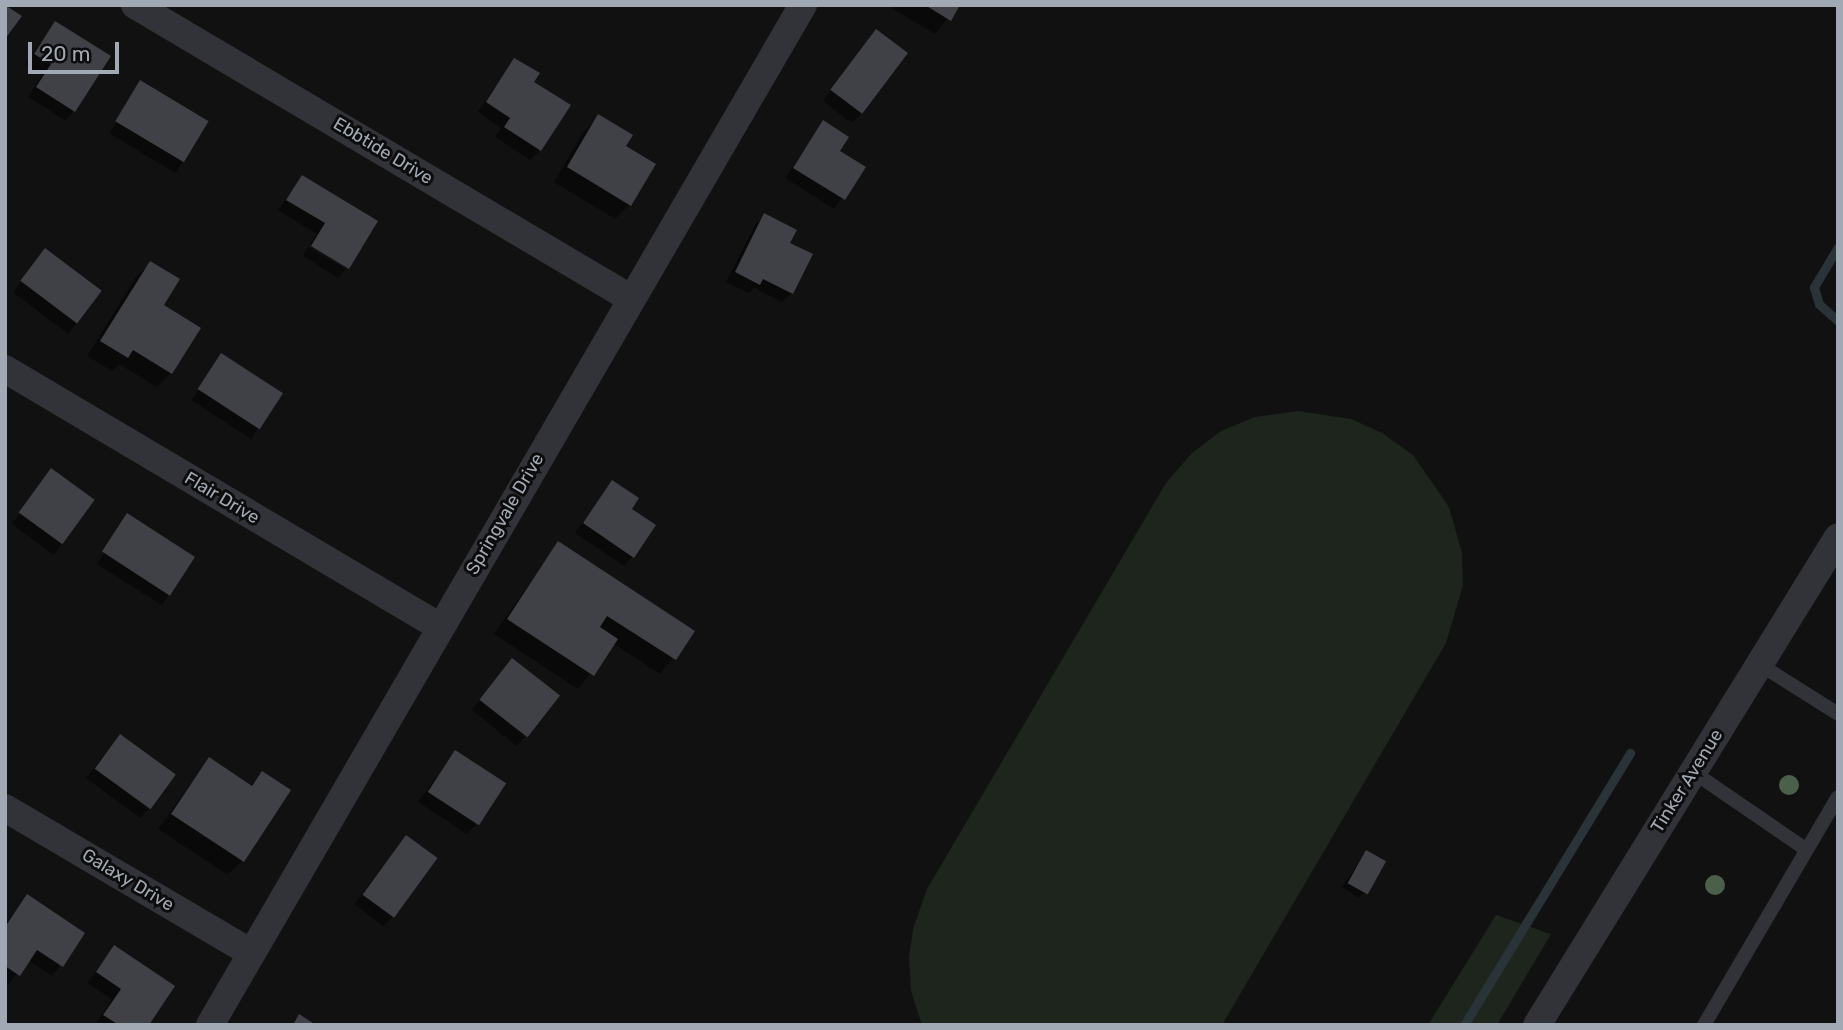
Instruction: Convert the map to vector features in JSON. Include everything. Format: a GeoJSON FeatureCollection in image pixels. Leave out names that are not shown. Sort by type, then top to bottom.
{"type":"FeatureCollection","features":[{"type":"Feature","properties":{"kind":"street","name":"Ebbtide Drive"},"geometry":{"type":"LineString","coordinates":[[135,5],[630,298]]}},
{"type":"Feature","properties":{"kind":"street","name":"Springvale Drive"},"geometry":{"type":"LineString","coordinates":[[210,1025],[630,298],[803,5]]}},
{"type":"Feature","properties":{"kind":"street","name":"Flair Drive"},"geometry":{"type":"LineString","coordinates":[[5,369],[440,627]]}},
{"type":"Feature","properties":{"kind":"street","name":"Tinker Avenue"},"geometry":{"type":"LineString","coordinates":[[1537,1025],[1838,537]]}},
{"type":"Feature","properties":{"kind":"street","name":"Galaxy Drive"},"geometry":{"type":"LineString","coordinates":[[5,808],[251,953]]}},
{"type":"Feature","properties":{"kind":"lane"},"geometry":{"type":"LineString","coordinates":[[1759,664],[1838,714]]}},
{"type":"Feature","properties":{"kind":"lane"},"geometry":{"type":"LineString","coordinates":[[1693,772],[1807,850]]}},
{"type":"Feature","properties":{"kind":"lane"},"geometry":{"type":"LineString","coordinates":[[1704,1025],[1838,797]]}},
{"type":"Feature","properties":{"kind":"shaded area"},"geometry":{"type":"Polygon","coordinates":[[[1298,411],[1351,419],[1382,433],[1413,455],[1449,507],[1462,553],[1463,585],[1446,643],[1222,1025],[922,1025],[911,991],[909,957],[913,929],[927,889],[1166,483],[1192,453],[1221,431],[1255,417],[1298,411]]]}},
{"type":"Feature","properties":{"kind":"shaded area"},"geometry":{"type":"Polygon","coordinates":[[[1496,915],[1551,934],[1497,1025],[1428,1025],[1496,915]]]}},
{"type":"Feature","properties":{"kind":"building"},"geometry":{"type":"Polygon","coordinates":[[[5,5],[22,16],[5,39],[5,5]]]}},
{"type":"Feature","properties":{"kind":"building"},"geometry":{"type":"Polygon","coordinates":[[[925,5],[960,5],[951,21],[925,5]]]}},
{"type":"Feature","properties":{"kind":"building"},"geometry":{"type":"Polygon","coordinates":[[[55,21],[111,56],[75,112],[36,87],[51,64],[34,54],[55,21]]]}},
{"type":"Feature","properties":{"kind":"building"},"geometry":{"type":"Polygon","coordinates":[[[876,29],[908,53],[862,114],[830,90],[876,29]]]}},
{"type":"Feature","properties":{"kind":"building"},"geometry":{"type":"Polygon","coordinates":[[[514,58],[540,73],[534,82],[571,105],[541,151],[504,127],[510,118],[486,102],[514,58]]]}},
{"type":"Feature","properties":{"kind":"building"},"geometry":{"type":"Polygon","coordinates":[[[140,80],[209,121],[184,162],[115,121],[140,80]]]}},
{"type":"Feature","properties":{"kind":"building"},"geometry":{"type":"Polygon","coordinates":[[[598,114],[633,135],[626,146],[656,164],[631,206],[567,167],[598,114]]]}},
{"type":"Feature","properties":{"kind":"building"},"geometry":{"type":"Polygon","coordinates":[[[823,120],[849,137],[840,151],[866,167],[845,200],[793,168],[823,120]]]}},
{"type":"Feature","properties":{"kind":"building"},"geometry":{"type":"Polygon","coordinates":[[[302,175],[378,221],[349,269],[311,246],[325,223],[286,200],[302,175]]]}},
{"type":"Feature","properties":{"kind":"building"},"geometry":{"type":"Polygon","coordinates":[[[764,213],[797,230],[790,243],[813,254],[793,294],[763,279],[760,285],[735,272],[764,213]]]}},
{"type":"Feature","properties":{"kind":"building"},"geometry":{"type":"Polygon","coordinates":[[[45,248],[102,291],[77,323],[20,281],[45,248]]]}},
{"type":"Feature","properties":{"kind":"building"},"geometry":{"type":"Polygon","coordinates":[[[150,261],[180,279],[164,305],[201,328],[172,374],[133,350],[128,358],[100,341],[150,261]]]}},
{"type":"Feature","properties":{"kind":"building"},"geometry":{"type":"Polygon","coordinates":[[[221,353],[283,393],[260,429],[198,389],[221,353]]]}},
{"type":"Feature","properties":{"kind":"building"},"geometry":{"type":"Polygon","coordinates":[[[51,468],[95,500],[62,544],[19,512],[51,468]]]}},
{"type":"Feature","properties":{"kind":"building"},"geometry":{"type":"Polygon","coordinates":[[[612,480],[639,498],[632,509],[656,525],[634,558],[583,523],[612,480]]]}},
{"type":"Feature","properties":{"kind":"building"},"geometry":{"type":"Polygon","coordinates":[[[127,513],[195,557],[170,596],[102,552],[127,513]]]}},
{"type":"Feature","properties":{"kind":"building"},"geometry":{"type":"Polygon","coordinates":[[[558,541],[695,631],[676,660],[607,616],[600,627],[618,639],[594,676],[507,619],[558,541]]]}},
{"type":"Feature","properties":{"kind":"building"},"geometry":{"type":"Polygon","coordinates":[[[512,658],[560,696],[527,737],[479,700],[512,658]]]}},
{"type":"Feature","properties":{"kind":"building"},"geometry":{"type":"Polygon","coordinates":[[[120,734],[176,775],[151,809],[95,769],[120,734]]]}},
{"type":"Feature","properties":{"kind":"building"},"geometry":{"type":"Polygon","coordinates":[[[455,750],[506,783],[479,825],[428,792],[455,750]]]}},
{"type":"Feature","properties":{"kind":"building"},"geometry":{"type":"Polygon","coordinates":[[[209,757],[252,786],[262,771],[291,790],[244,862],[171,814],[209,757]]]}},
{"type":"Feature","properties":{"kind":"building"},"geometry":{"type":"Polygon","coordinates":[[[406,835],[438,858],[394,918],[363,895],[406,835]]]}},
{"type":"Feature","properties":{"kind":"building"},"geometry":{"type":"Polygon","coordinates":[[[1366,850],[1386,861],[1368,894],[1348,883],[1366,850]]]}},
{"type":"Feature","properties":{"kind":"building"},"geometry":{"type":"Polygon","coordinates":[[[27,894],[85,933],[63,967],[37,950],[20,976],[5,966],[5,927],[27,894]]]}},
{"type":"Feature","properties":{"kind":"building"},"geometry":{"type":"Polygon","coordinates":[[[114,945],[175,986],[149,1025],[119,1025],[103,1015],[121,989],[96,972],[114,945]]]}},
{"type":"Feature","properties":{"kind":"building"},"geometry":{"type":"Polygon","coordinates":[[[299,1014],[316,1025],[293,1025],[299,1014]]]}},
{"type":"Feature","properties":{"kind":"waterway"},"geometry":{"type":"LineString","coordinates":[[1838,247],[1814,287],[1819,304],[1838,321]]}},
{"type":"Feature","properties":{"kind":"waterway"},"geometry":{"type":"LineString","coordinates":[[1464,1025],[1630,753]]}}]}
